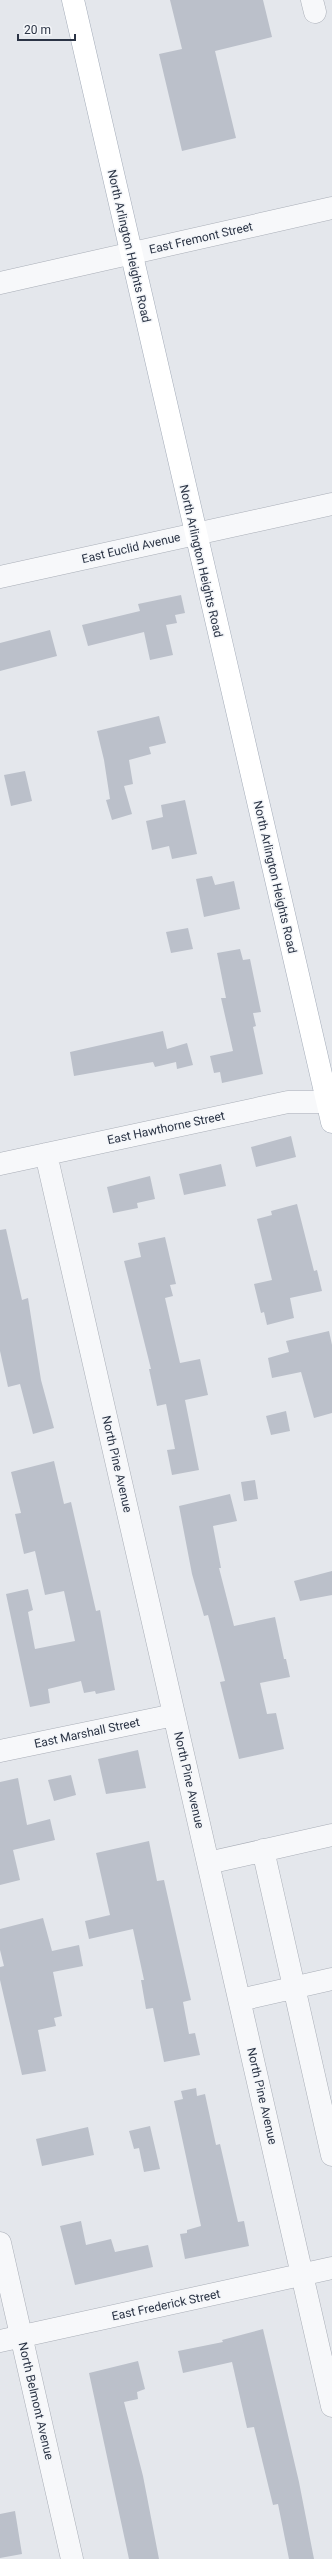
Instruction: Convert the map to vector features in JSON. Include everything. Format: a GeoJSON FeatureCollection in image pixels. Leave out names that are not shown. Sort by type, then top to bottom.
{"type":"FeatureCollection","features":[{"type":"Feature","properties":{"kind":"main road","name":"North Arlington Heights Road"},"geometry":{"type":"LineString","coordinates":[[73,0],[194,533],[330,1109]]}},
{"type":"Feature","properties":{"kind":"street","name":"East Fremont Street"},"geometry":{"type":"LineString","coordinates":[[0,283],[332,208]]}},
{"type":"Feature","properties":{"kind":"street","name":"East Euclid Avenue"},"geometry":{"type":"LineString","coordinates":[[0,577],[194,533],[332,504]]}},
{"type":"Feature","properties":{"kind":"street","name":"East Hawthorne Street"},"geometry":{"type":"LineString","coordinates":[[0,1164],[288,1102],[330,1109]]}},
{"type":"Feature","properties":{"kind":"street","name":"North Pine Avenue"},"geometry":{"type":"LineString","coordinates":[[46,1154],[332,2406]]}},
{"type":"Feature","properties":{"kind":"street","name":"East Marshall Street"},"geometry":{"type":"LineString","coordinates":[[0,1751],[174,1715]]}},
{"type":"Feature","properties":{"kind":"street"},"geometry":{"type":"LineString","coordinates":[[208,1863],[332,1835]]}},
{"type":"Feature","properties":{"kind":"street"},"geometry":{"type":"LineString","coordinates":[[262,1850],[332,2155]]}},
{"type":"Feature","properties":{"kind":"street"},"geometry":{"type":"LineString","coordinates":[[240,2000],[332,1979]]}},
{"type":"Feature","properties":{"kind":"street","name":"North Belmont Avenue"},"geometry":{"type":"LineString","coordinates":[[0,2243],[10,2338],[72,2559]]}},
{"type":"Feature","properties":{"kind":"street","name":"East Frederick Street"},"geometry":{"type":"LineString","coordinates":[[10,2338],[332,2268]]}},
{"type":"Feature","properties":{"kind":"building"},"geometry":{"type":"Polygon","coordinates":[[[170,0],[263,0],[272,37],[215,51],[236,138],[182,151],[159,54],[182,49],[170,0]]]}},
{"type":"Feature","properties":{"kind":"building"},"geometry":{"type":"Polygon","coordinates":[[[181,595],[185,613],[175,615],[177,623],[166,625],[173,655],[150,660],[144,632],[88,646],[82,625],[140,611],[138,604],[181,595]]]}},
{"type":"Feature","properties":{"kind":"building"},"geometry":{"type":"Polygon","coordinates":[[[50,630],[57,656],[0,671],[0,643],[50,630]]]}},
{"type":"Feature","properties":{"kind":"building"},"geometry":{"type":"Polygon","coordinates":[[[159,716],[166,743],[149,747],[151,754],[129,760],[133,784],[124,786],[132,814],[112,820],[106,800],[110,799],[104,760],[97,731],[159,716]]]}},
{"type":"Feature","properties":{"kind":"building"},"geometry":{"type":"Polygon","coordinates":[[[25,771],[32,801],[11,806],[4,775],[25,771]]]}},
{"type":"Feature","properties":{"kind":"building"},"geometry":{"type":"Polygon","coordinates":[[[185,800],[197,854],[172,859],[169,846],[152,850],[146,821],[163,817],[161,805],[185,800]]]}},
{"type":"Feature","properties":{"kind":"building"},"geometry":{"type":"Polygon","coordinates":[[[212,876],[215,885],[234,881],[240,909],[204,917],[196,879],[212,876]]]}},
{"type":"Feature","properties":{"kind":"building"},"geometry":{"type":"Polygon","coordinates":[[[188,928],[193,949],[171,953],[166,932],[188,928]]]}},
{"type":"Feature","properties":{"kind":"building"},"geometry":{"type":"Polygon","coordinates":[[[240,949],[243,960],[250,959],[261,1012],[253,1013],[256,1026],[253,1027],[263,1074],[222,1083],[220,1072],[214,1073],[210,1056],[233,1051],[221,998],[226,998],[217,953],[240,949]]]}},
{"type":"Feature","properties":{"kind":"building"},"geometry":{"type":"Polygon","coordinates":[[[163,1031],[167,1049],[187,1043],[193,1065],[177,1069],[176,1062],[155,1067],[153,1062],[74,1076],[70,1052],[163,1031]]]}},
{"type":"Feature","properties":{"kind":"building"},"geometry":{"type":"Polygon","coordinates":[[[291,1136],[296,1157],[256,1167],[251,1147],[291,1136]]]}},
{"type":"Feature","properties":{"kind":"building"},"geometry":{"type":"Polygon","coordinates":[[[221,1164],[226,1186],[184,1195],[179,1174],[221,1164]]]}},
{"type":"Feature","properties":{"kind":"building"},"geometry":{"type":"Polygon","coordinates":[[[150,1176],[155,1199],[137,1203],[138,1208],[113,1213],[107,1187],[150,1176]]]}},
{"type":"Feature","properties":{"kind":"building"},"geometry":{"type":"Polygon","coordinates":[[[297,1204],[314,1271],[317,1270],[322,1291],[290,1298],[294,1318],[267,1325],[264,1312],[261,1313],[254,1284],[272,1280],[257,1219],[272,1215],[271,1211],[297,1204]]]}},
{"type":"Feature","properties":{"kind":"building"},"geometry":{"type":"Polygon","coordinates":[[[6,1229],[22,1300],[28,1298],[41,1380],[54,1428],[33,1434],[20,1384],[8,1387],[0,1351],[0,1230],[6,1229]]]}},
{"type":"Feature","properties":{"kind":"building"},"geometry":{"type":"Polygon","coordinates":[[[165,1237],[176,1284],[170,1285],[173,1296],[165,1298],[180,1363],[200,1359],[208,1395],[185,1400],[199,1470],[172,1475],[167,1450],[175,1449],[166,1404],[157,1406],[149,1369],[151,1369],[124,1261],[141,1257],[138,1243],[165,1237]]]}},
{"type":"Feature","properties":{"kind":"building"},"geometry":{"type":"Polygon","coordinates":[[[329,1331],[332,1345],[332,1413],[314,1418],[301,1372],[272,1378],[268,1358],[289,1352],[286,1341],[329,1331]]]}},
{"type":"Feature","properties":{"kind":"building"},"geometry":{"type":"Polygon","coordinates":[[[286,1411],[290,1431],[271,1435],[266,1416],[286,1411]]]}},
{"type":"Feature","properties":{"kind":"building"},"geometry":{"type":"Polygon","coordinates":[[[54,1461],[64,1504],[71,1502],[96,1611],[100,1610],[115,1690],[96,1694],[95,1691],[84,1693],[81,1681],[48,1689],[50,1703],[30,1707],[6,1594],[28,1589],[33,1610],[28,1612],[35,1649],[75,1641],[64,1591],[45,1595],[35,1551],[24,1554],[15,1514],[21,1513],[11,1472],[54,1461]]]}},
{"type":"Feature","properties":{"kind":"building"},"geometry":{"type":"Polygon","coordinates":[[[255,1480],[258,1499],[244,1501],[241,1482],[255,1480]]]}},
{"type":"Feature","properties":{"kind":"building"},"geometry":{"type":"Polygon","coordinates":[[[230,1494],[237,1521],[213,1526],[221,1568],[219,1568],[234,1626],[275,1617],[284,1659],[286,1659],[290,1677],[260,1683],[267,1714],[276,1713],[284,1749],[239,1759],[220,1682],[225,1681],[208,1615],[204,1616],[192,1574],[179,1506],[230,1494]]]}},
{"type":"Feature","properties":{"kind":"building"},"geometry":{"type":"Polygon","coordinates":[[[332,1571],[332,1595],[300,1601],[294,1581],[332,1571]]]}},
{"type":"Feature","properties":{"kind":"building"},"geometry":{"type":"Polygon","coordinates":[[[138,1750],[146,1788],[106,1794],[98,1759],[138,1750]]]}},
{"type":"Feature","properties":{"kind":"building"},"geometry":{"type":"Polygon","coordinates":[[[71,1775],[76,1795],[54,1801],[48,1780],[71,1775]]]}},
{"type":"Feature","properties":{"kind":"building"},"geometry":{"type":"Polygon","coordinates":[[[18,1778],[27,1825],[50,1819],[55,1840],[13,1850],[20,1880],[0,1885],[0,1782],[18,1778]]]}},
{"type":"Feature","properties":{"kind":"building"},"geometry":{"type":"Polygon","coordinates":[[[149,1841],[157,1881],[164,1880],[191,2000],[183,2002],[189,2034],[195,2033],[200,2055],[164,2062],[153,2008],[146,2009],[141,1980],[144,1980],[133,1929],[89,1939],[85,1921],[110,1915],[96,1853],[149,1841]]]}},
{"type":"Feature","properties":{"kind":"building"},"geometry":{"type":"Polygon","coordinates":[[[43,1918],[52,1951],[79,1945],[83,1966],[53,1972],[62,2016],[54,2018],[56,2026],[38,2030],[46,2071],[22,2075],[0,1980],[0,1967],[4,1966],[0,1950],[0,1929],[43,1918]]]}},
{"type":"Feature","properties":{"kind":"building"},"geometry":{"type":"Polygon","coordinates":[[[196,2088],[197,2096],[205,2094],[216,2145],[220,2144],[238,2222],[244,2221],[249,2246],[185,2259],[180,2234],[187,2233],[187,2230],[201,2226],[174,2101],[183,2099],[181,2091],[196,2088]]]}},
{"type":"Feature","properties":{"kind":"building"},"geometry":{"type":"Polygon","coordinates":[[[150,2126],[160,2169],[144,2172],[139,2148],[134,2149],[129,2131],[150,2126]]]}},
{"type":"Feature","properties":{"kind":"building"},"geometry":{"type":"Polygon","coordinates":[[[88,2127],[94,2155],[42,2166],[36,2139],[88,2127]]]}},
{"type":"Feature","properties":{"kind":"building"},"geometry":{"type":"Polygon","coordinates":[[[81,2221],[86,2245],[111,2239],[115,2252],[148,2245],[153,2267],[75,2285],[60,2226],[81,2221]]]}},
{"type":"Feature","properties":{"kind":"building"},"geometry":{"type":"Polygon","coordinates":[[[263,2329],[299,2482],[314,2559],[289,2559],[278,2504],[273,2505],[254,2427],[247,2428],[232,2362],[183,2373],[178,2351],[223,2342],[222,2340],[263,2329]]]}},
{"type":"Feature","properties":{"kind":"building"},"geometry":{"type":"Polygon","coordinates":[[[138,2361],[145,2389],[137,2392],[138,2399],[124,2402],[143,2476],[159,2559],[129,2559],[89,2373],[138,2361]]]}},
{"type":"Feature","properties":{"kind":"building"},"geometry":{"type":"Polygon","coordinates":[[[15,2511],[22,2554],[0,2558],[0,2514],[15,2511]]]}}]}
